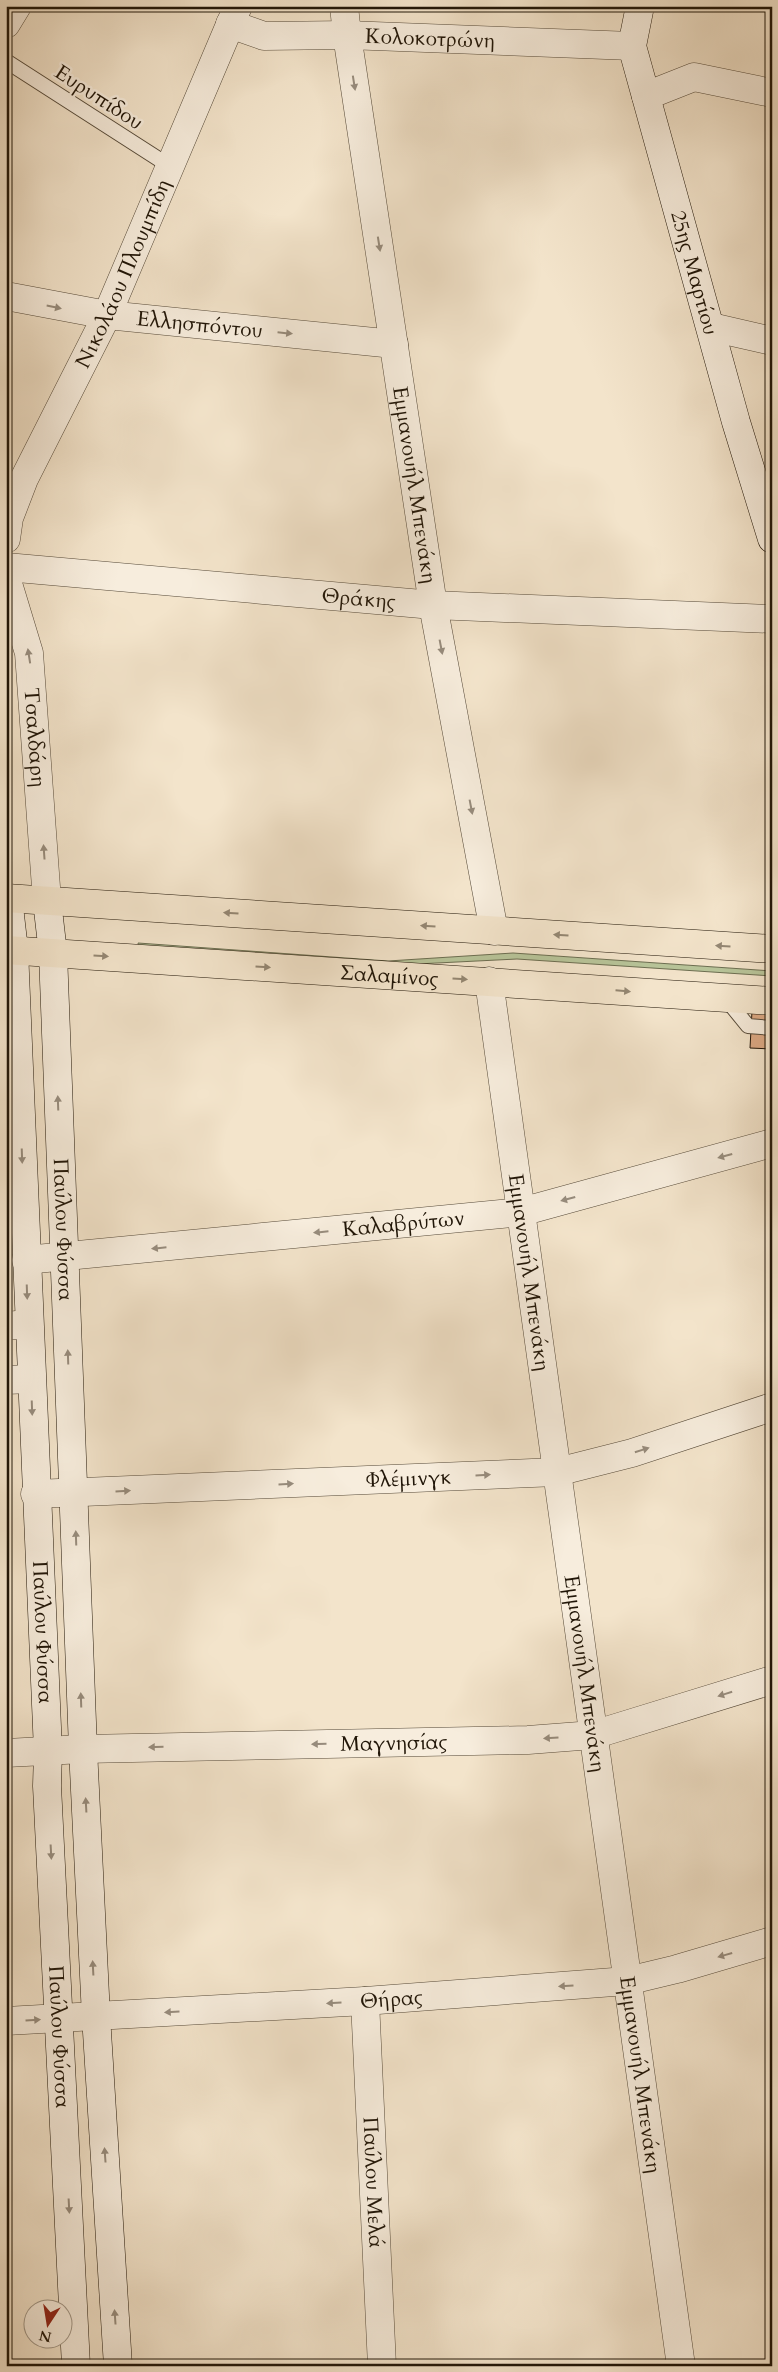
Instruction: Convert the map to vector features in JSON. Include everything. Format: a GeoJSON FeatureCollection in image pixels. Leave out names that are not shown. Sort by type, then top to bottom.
{"type":"FeatureCollection","features":[{"type":"Feature","properties":{"kind":"main road"},"geometry":{"type":"LineString","coordinates":[[7,893],[47,901],[772,949]]}},
{"type":"Feature","properties":{"kind":"main road","name":"Σαλαμίνος"},"geometry":{"type":"LineString","coordinates":[[10,950],[489,981],[772,1002]]}},
{"type":"Feature","properties":{"kind":"street"},"geometry":{"type":"LineString","coordinates":[[6,24],[17,6]]}},
{"type":"Feature","properties":{"kind":"street","name":"Εμμανουήλ Μπενάκη"},"geometry":{"type":"LineString","coordinates":[[344,6],[433,605],[494,931]]}},
{"type":"Feature","properties":{"kind":"street","name":"25ης Μαρτίου"},"geometry":{"type":"LineString","coordinates":[[640,6],[632,46],[736,422],[772,539]]}},
{"type":"Feature","properties":{"kind":"street","name":"Κολοκοτρώνη"},"geometry":{"type":"LineString","coordinates":[[234,15],[264,36],[347,35],[632,46]]}},
{"type":"Feature","properties":{"kind":"street","name":"Νικολάου Πλουμπίδη"},"geometry":{"type":"LineString","coordinates":[[7,525],[24,479],[107,315],[234,15]]}},
{"type":"Feature","properties":{"kind":"street"},"geometry":{"type":"LineString","coordinates":[[646,96],[694,77],[772,93]]}},
{"type":"Feature","properties":{"kind":"street","name":"Ελλησπόντου"},"geometry":{"type":"LineString","coordinates":[[6,296],[107,315],[394,344]]}},
{"type":"Feature","properties":{"kind":"street"},"geometry":{"type":"LineString","coordinates":[[711,327],[772,341]]}},
{"type":"Feature","properties":{"kind":"street","name":"Θράκης"},"geometry":{"type":"LineString","coordinates":[[6,567],[433,605],[772,619]]}},
{"type":"Feature","properties":{"kind":"street","name":"Τσαλδάρη"},"geometry":{"type":"LineString","coordinates":[[6,577],[29,653],[47,901]]}},
{"type":"Feature","properties":{"kind":"street","name":"Παύλου Φύσσα"},"geometry":{"type":"LineString","coordinates":[[7,893],[26,1260],[17,1325],[18,1380],[35,1494],[48,1750],[47,1786],[76,2366]]}},
{"type":"Feature","properties":{"kind":"street","name":"Παύλου Φύσσα"},"geometry":{"type":"LineString","coordinates":[[47,901],[53,953],[83,1749],[96,2016],[118,2366]]}},
{"type":"Feature","properties":{"kind":"street","name":"Εμμανουήλ Μπενάκη"},"geometry":{"type":"LineString","coordinates":[[489,981],[681,2366]]}},
{"type":"Feature","properties":{"kind":"street","name":"Καλαβρύτων"},"geometry":{"type":"LineString","coordinates":[[26,1260],[521,1212],[772,1143]]}},
{"type":"Feature","properties":{"kind":"street","name":"Φλέμινγκ"},"geometry":{"type":"LineString","coordinates":[[35,1494],[557,1472],[632,1453],[772,1407]]}},
{"type":"Feature","properties":{"kind":"street","name":"Μαγνησίας"},"geometry":{"type":"LineString","coordinates":[[6,1753],[83,1749],[528,1740],[594,1735],[772,1680]]}},
{"type":"Feature","properties":{"kind":"street","name":"Θήρας"},"geometry":{"type":"LineString","coordinates":[[6,2021],[365,2001],[627,1981],[677,1969],[772,1941]]}},
{"type":"Feature","properties":{"kind":"street","name":"Παύλου Μελά"},"geometry":{"type":"LineString","coordinates":[[365,2001],[382,2366]]}},
{"type":"Feature","properties":{"kind":"lane","name":"Ευρυπίδου"},"geometry":{"type":"LineString","coordinates":[[6,61],[171,167]]}},
{"type":"Feature","properties":{"kind":"lane"},"geometry":{"type":"LineString","coordinates":[[726,998],[748,1026],[772,1028]]}},
{"type":"Feature","properties":{"kind":"green space"},"geometry":{"type":"Polygon","coordinates":[[[138,943],[388,961],[513,953],[772,971],[772,976],[517,959],[397,965],[139,948],[138,943]]]}},
{"type":"Feature","properties":{"kind":"building"},"geometry":{"type":"Polygon","coordinates":[[[752,1011],[772,1012],[772,1049],[750,1048],[752,1011]]]}}]}
